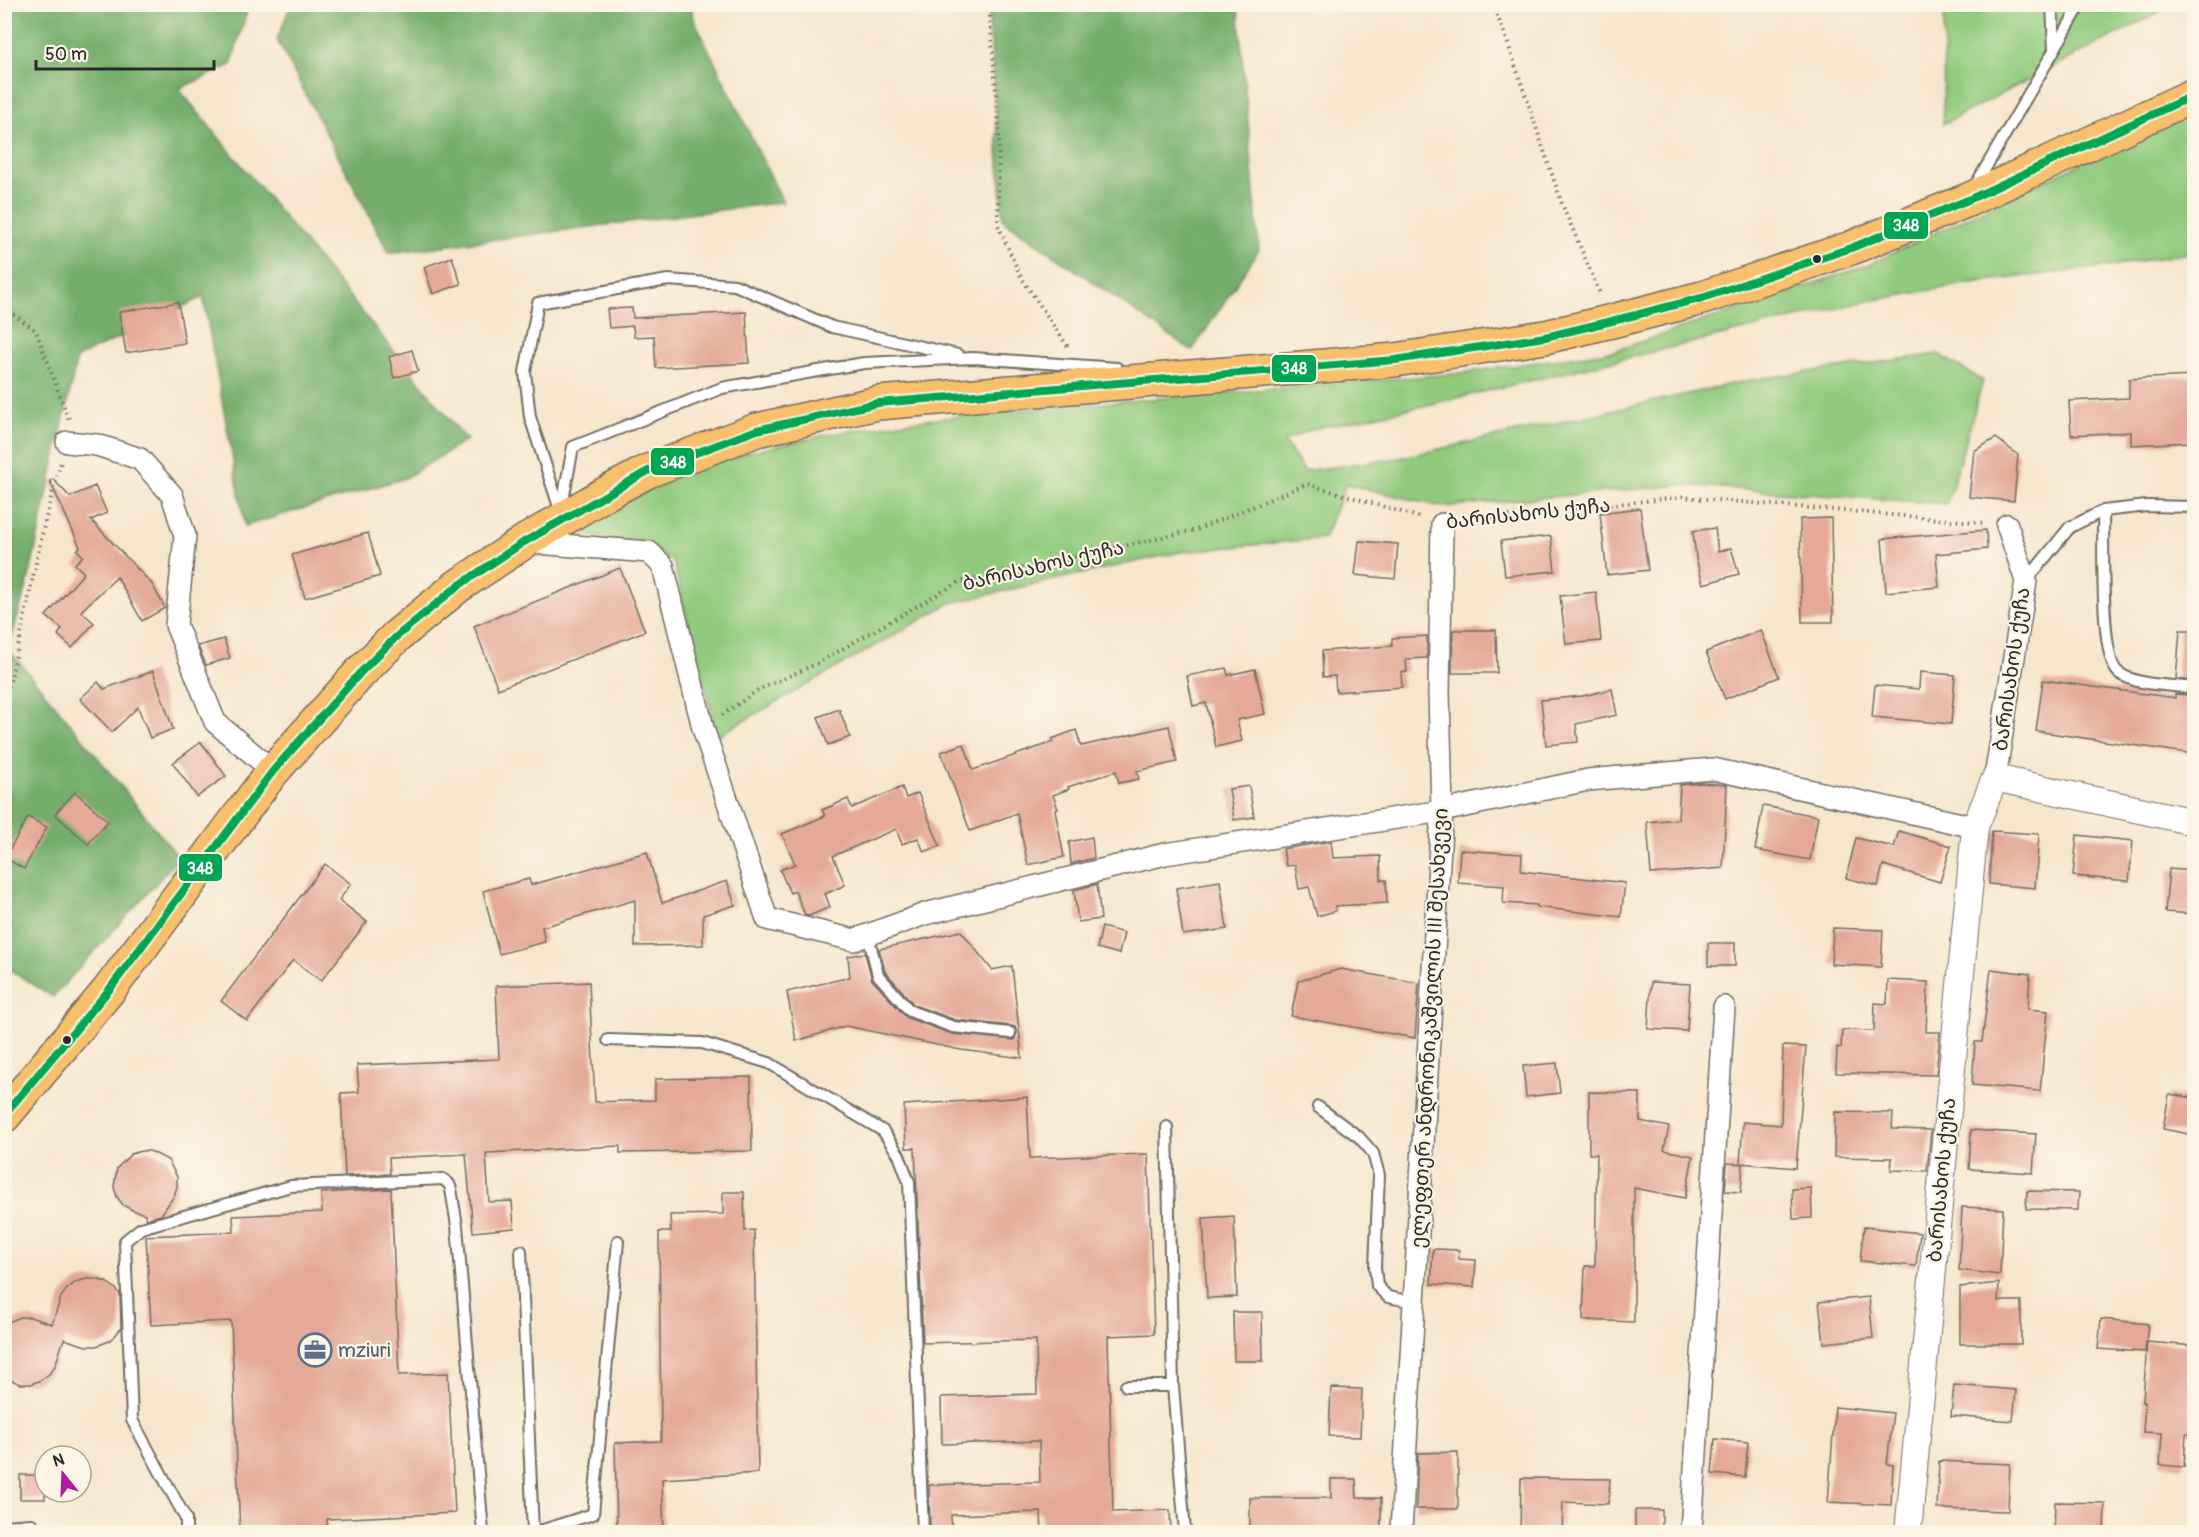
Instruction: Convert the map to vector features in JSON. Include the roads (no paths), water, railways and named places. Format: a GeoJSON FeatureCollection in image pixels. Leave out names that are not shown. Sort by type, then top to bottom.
{"type":"FeatureCollection","features":[{"type":"Feature","properties":{"kind":"highway"},"geometry":{"type":"LineString","coordinates":[[4,1116],[109,990],[273,771],[360,673],[397,636],[458,586],[562,517],[648,471],[749,433],[878,403],[1005,391],[1252,374],[1395,360],[1545,337],[1612,321],[1702,298],[1840,251],[1968,200],[2194,95]]}},
{"type":"Feature","properties":{"kind":"street"},"geometry":{"type":"LineString","coordinates":[[67,442],[97,445],[140,459],[172,495],[185,536],[177,625],[215,722],[273,771]]}},
{"type":"Feature","properties":{"kind":"street","name":"ელეფთერ ანდრონიკაშვილის III შესახვევი"},"geometry":{"type":"LineString","coordinates":[[1401,1533],[1442,812],[1439,692],[1442,524]]}},
{"type":"Feature","properties":{"kind":"street","name":"ბარისახოს ქუჩა"},"geometry":{"type":"LineString","coordinates":[[1908,1533],[1974,827],[1995,778],[2026,581],[2007,525]]}},
{"type":"Feature","properties":{"kind":"street"},"geometry":{"type":"LineString","coordinates":[[524,542],[649,552],[663,566],[703,728],[767,919],[854,940],[926,914],[1165,854],[1442,812],[1588,780],[1713,769],[1974,827]]}},
{"type":"Feature","properties":{"kind":"street","name":"ბარისახოს ქუჩა"},"geometry":{"type":"LineString","coordinates":[[1995,778],[2194,822]]}},
{"type":"Feature","properties":{"kind":"street"},"geometry":{"type":"LineString","coordinates":[[1691,1533],[1724,1007]]}},
{"type":"Feature","properties":{"kind":"lane"},"geometry":{"type":"LineString","coordinates":[[2052,4],[2054,49]]}},
{"type":"Feature","properties":{"kind":"lane"},"geometry":{"type":"LineString","coordinates":[[1968,200],[2081,4]]}},
{"type":"Feature","properties":{"kind":"lane"},"geometry":{"type":"LineString","coordinates":[[562,517],[530,417],[525,372],[538,303],[668,280],[735,285],[832,327],[973,358]]}},
{"type":"Feature","properties":{"kind":"lane"},"geometry":{"type":"LineString","coordinates":[[562,517],[573,447],[722,388],[864,363],[973,358],[1126,369]]}},
{"type":"Feature","properties":{"kind":"lane"},"geometry":{"type":"LineString","coordinates":[[1149,369],[1252,374]]}},
{"type":"Feature","properties":{"kind":"lane"},"geometry":{"type":"LineString","coordinates":[[2026,581],[2070,527],[2103,512],[2147,506],[2194,507]]}},
{"type":"Feature","properties":{"kind":"lane"},"geometry":{"type":"LineString","coordinates":[[2103,512],[2106,638],[2109,660],[2116,672],[2131,680],[2194,688]]}},
{"type":"Feature","properties":{"kind":"lane"},"geometry":{"type":"LineString","coordinates":[[868,935],[878,975],[910,1011],[953,1027],[1011,1033]]}},
{"type":"Feature","properties":{"kind":"lane"},"geometry":{"type":"LineString","coordinates":[[608,1040],[702,1043],[769,1063],[883,1131],[899,1155],[909,1182],[923,1533]]}},
{"type":"Feature","properties":{"kind":"lane"},"geometry":{"type":"LineString","coordinates":[[1318,1107],[1359,1137],[1373,1153],[1379,1175],[1375,1267],[1377,1286],[1388,1297],[1414,1302]]}},
{"type":"Feature","properties":{"kind":"lane"},"geometry":{"type":"LineString","coordinates":[[1167,1127],[1173,1386],[1185,1533]]}},
{"type":"Feature","properties":{"kind":"lane"},"geometry":{"type":"LineString","coordinates":[[186,1533],[186,1519],[132,1420],[125,1241],[141,1228],[291,1186],[443,1179],[451,1189],[457,1226],[483,1533]]}},
{"type":"Feature","properties":{"kind":"lane"},"geometry":{"type":"LineString","coordinates":[[520,1251],[535,1533],[592,1514],[618,1241]]}},
{"type":"Feature","properties":{"kind":"lane"},"geometry":{"type":"LineString","coordinates":[[1126,1386],[1173,1386]]}},
{"type":"Feature","properties":{"kind":"lane"},"geometry":{"type":"LineString","coordinates":[[4,1526],[32,1524]]}},
{"type":"Feature","properties":{"kind":"place","name":"mziuri"},"geometry":{"type":"Point","coordinates":[315,1350]}}]}
